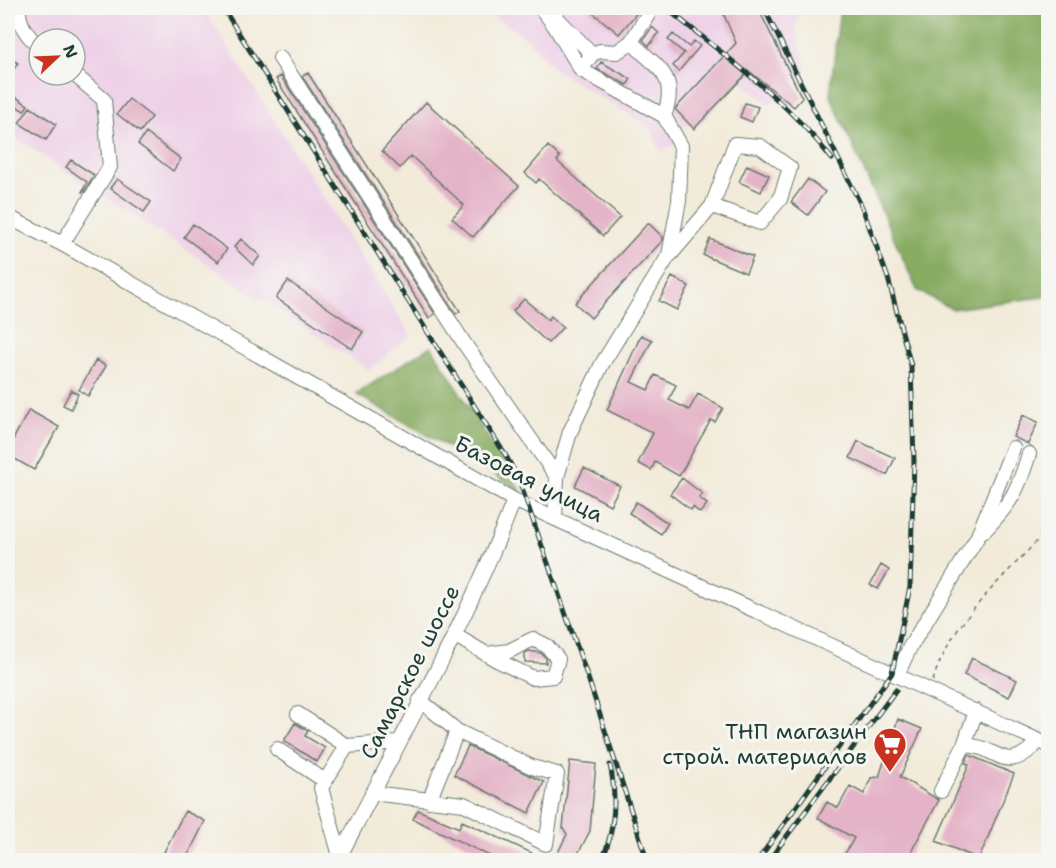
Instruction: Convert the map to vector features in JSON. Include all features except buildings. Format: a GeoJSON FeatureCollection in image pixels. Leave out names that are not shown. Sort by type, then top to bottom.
{"type":"FeatureCollection","features":[{"type":"Feature","properties":{"kind":"street"},"geometry":{"type":"LineString","coordinates":[[20,8],[19,18],[27,32]]}},
{"type":"Feature","properties":{"kind":"street"},"geometry":{"type":"LineString","coordinates":[[541,8],[581,70],[664,116],[681,146],[679,201],[669,255]]}},
{"type":"Feature","properties":{"kind":"street"},"geometry":{"type":"LineString","coordinates":[[547,8],[592,54]]}},
{"type":"Feature","properties":{"kind":"street"},"geometry":{"type":"LineString","coordinates":[[581,70],[592,54],[600,51],[617,52],[631,42],[652,8]]}},
{"type":"Feature","properties":{"kind":"street"},"geometry":{"type":"LineString","coordinates":[[631,42],[664,74],[668,82],[670,100],[664,116]]}},
{"type":"Feature","properties":{"kind":"street"},"geometry":{"type":"LineString","coordinates":[[280,58],[466,346],[557,477]]}},
{"type":"Feature","properties":{"kind":"street"},"geometry":{"type":"LineString","coordinates":[[62,244],[110,167],[104,100],[87,85]]}},
{"type":"Feature","properties":{"kind":"street"},"geometry":{"type":"LineString","coordinates":[[555,518],[557,477],[570,432],[602,364],[669,255],[712,206],[735,144],[759,146],[790,168],[780,199],[760,223],[712,206]]}},
{"type":"Feature","properties":{"kind":"street"},"geometry":{"type":"LineString","coordinates":[[8,234],[12,219]]}},
{"type":"Feature","properties":{"kind":"street","name":"Базовая улица"},"geometry":{"type":"LineString","coordinates":[[12,219],[62,244],[514,500],[1044,743]]}},
{"type":"Feature","properties":{"kind":"street"},"geometry":{"type":"LineString","coordinates":[[897,675],[910,647],[977,538],[1013,448]]}},
{"type":"Feature","properties":{"kind":"street"},"geometry":{"type":"LineString","coordinates":[[977,538],[1006,509],[1018,488],[1029,454]]}},
{"type":"Feature","properties":{"kind":"street","name":"Самарское шоссе"},"geometry":{"type":"LineString","coordinates":[[339,859],[454,635],[496,547],[514,500]]}},
{"type":"Feature","properties":{"kind":"street"},"geometry":{"type":"LineString","coordinates":[[454,635],[487,654],[533,678],[554,676],[558,659],[547,646],[533,639],[509,651],[487,654]]}},
{"type":"Feature","properties":{"kind":"street"},"geometry":{"type":"LineString","coordinates":[[372,793],[464,804],[546,844],[557,774],[532,767],[457,731],[420,700]]}},
{"type":"Feature","properties":{"kind":"street"},"geometry":{"type":"LineString","coordinates":[[941,791],[964,745],[976,711]]}},
{"type":"Feature","properties":{"kind":"street"},"geometry":{"type":"LineString","coordinates":[[298,714],[347,746],[399,742]]}},
{"type":"Feature","properties":{"kind":"street"},"geometry":{"type":"LineString","coordinates":[[429,801],[457,731]]}},
{"type":"Feature","properties":{"kind":"street"},"geometry":{"type":"LineString","coordinates":[[964,745],[1014,760],[1044,743]]}},
{"type":"Feature","properties":{"kind":"street"},"geometry":{"type":"LineString","coordinates":[[339,859],[321,788],[347,746]]}},
{"type":"Feature","properties":{"kind":"street"},"geometry":{"type":"LineString","coordinates":[[278,749],[325,781]]}},
{"type":"Feature","properties":{"kind":"path"},"geometry":{"type":"LineString","coordinates":[[931,690],[938,663],[968,616],[1048,531]]}},
{"type":"Feature","properties":{"kind":"shaded area"},"geometry":{"type":"Polygon","coordinates":[[[8,8],[203,8],[411,335],[369,370],[8,133],[8,8]]]}},
{"type":"Feature","properties":{"kind":"shaded area"},"geometry":{"type":"Polygon","coordinates":[[[481,8],[802,8],[795,26],[807,68],[770,105],[733,74],[683,128],[684,140],[660,151],[651,128],[554,69],[527,38],[481,8]]]}},
{"type":"Feature","properties":{"kind":"green space"},"geometry":{"type":"Polygon","coordinates":[[[840,8],[1048,8],[1048,296],[952,309],[917,290],[830,95],[840,8]]]}},
{"type":"Feature","properties":{"kind":"green space"},"geometry":{"type":"Polygon","coordinates":[[[431,346],[522,493],[488,470],[356,394],[431,346]]]}},
{"type":"Feature","properties":{"kind":"railway"},"geometry":{"type":"LineString","coordinates":[[223,8],[519,480],[589,681],[647,860]]}},
{"type":"Feature","properties":{"kind":"railway"},"geometry":{"type":"LineString","coordinates":[[666,8],[775,97],[832,159]]}},
{"type":"Feature","properties":{"kind":"railway"},"geometry":{"type":"LineString","coordinates":[[758,860],[892,673],[910,587],[914,461],[911,366],[888,278],[862,207],[764,8]]}},
{"type":"Feature","properties":{"kind":"railway"},"geometry":{"type":"LineString","coordinates":[[769,860],[896,690]]}},
{"type":"Feature","properties":{"kind":"railway"},"geometry":{"type":"LineString","coordinates":[[602,860],[612,825],[614,789],[610,765]]}},
{"type":"Feature","properties":{"kind":"place","name":"ТНП магазин строй. материалов"},"geometry":{"type":"Point","coordinates":[890,773]}}]}
